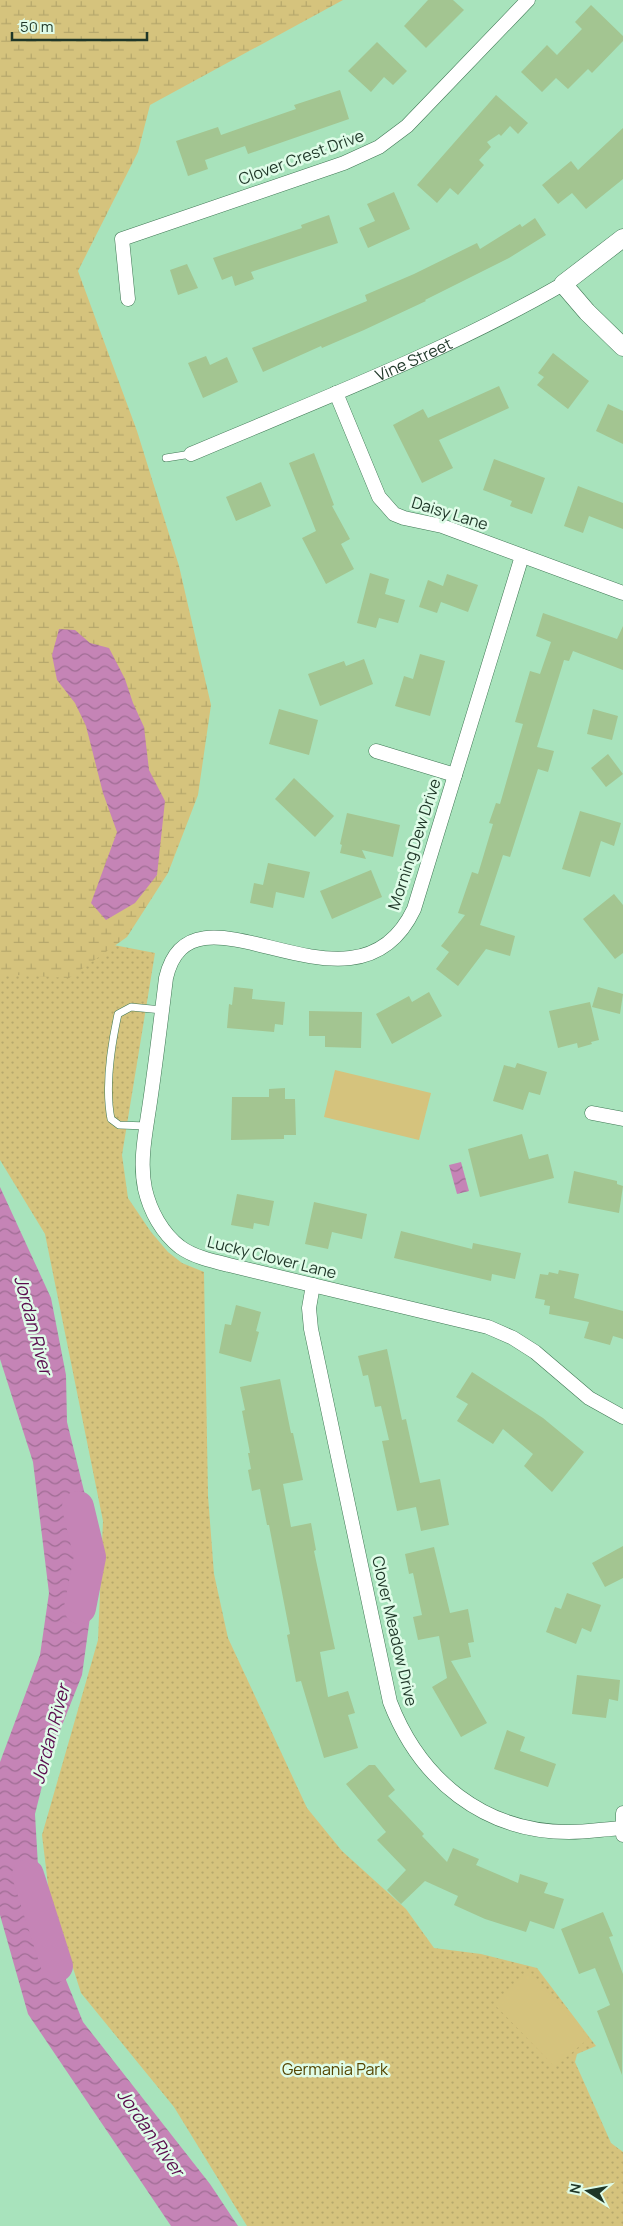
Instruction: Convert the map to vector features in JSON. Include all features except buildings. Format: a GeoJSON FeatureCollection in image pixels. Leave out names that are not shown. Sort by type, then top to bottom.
{"type":"FeatureCollection","features":[{"type":"Feature","properties":{"kind":"street","name":"Clover Crest Drive"},"geometry":{"type":"LineString","coordinates":[[128,298],[122,239],[344,163],[379,147],[408,126],[528,0]]}},
{"type":"Feature","properties":{"kind":"street","name":"Vine Street"},"geometry":{"type":"LineString","coordinates":[[191,454],[479,330],[563,284],[623,238]]}},
{"type":"Feature","properties":{"kind":"street"},"geometry":{"type":"LineString","coordinates":[[563,284],[596,322],[623,346]]}},
{"type":"Feature","properties":{"kind":"street","name":"Daisy Lane"},"geometry":{"type":"LineString","coordinates":[[336,393],[379,497],[386,506],[404,518],[442,526],[623,593]]}},
{"type":"Feature","properties":{"kind":"street","name":"Morning Dew Drive"},"geometry":{"type":"LineString","coordinates":[[171,962],[182,948],[190,942],[210,937],[230,939],[331,959],[359,958],[380,949],[404,927],[414,909],[522,556]]}},
{"type":"Feature","properties":{"kind":"street"},"geometry":{"type":"LineString","coordinates":[[376,751],[455,775]]}},
{"type":"Feature","properties":{"kind":"street","name":"Lucky Clover Lane"},"geometry":{"type":"LineString","coordinates":[[171,962],[166,978],[144,1160],[145,1188],[153,1213],[160,1225],[174,1241],[190,1253],[202,1258],[458,1319],[501,1332],[535,1352],[588,1398],[623,1417]]}},
{"type":"Feature","properties":{"kind":"street"},"geometry":{"type":"LineString","coordinates":[[592,1113],[623,1119]]}},
{"type":"Feature","properties":{"kind":"street","name":"Clover Meadow Drive"},"geometry":{"type":"LineString","coordinates":[[313,1285],[309,1308],[311,1329],[390,1702],[405,1736],[424,1764],[444,1785],[468,1803],[494,1817],[523,1826],[554,1831],[575,1832],[622,1828]]}},
{"type":"Feature","properties":{"kind":"street"},"geometry":{"type":"LineString","coordinates":[[623,1813],[623,1835]]}},
{"type":"Feature","properties":{"kind":"lane"},"geometry":{"type":"LineString","coordinates":[[166,458],[191,454]]}},
{"type":"Feature","properties":{"kind":"lane"},"geometry":{"type":"LineString","coordinates":[[147,1126],[119,1124],[111,1119],[108,1102],[114,1031],[118,1014],[131,1007],[162,1010]]}},
{"type":"Feature","properties":{"kind":"green space"},"geometry":{"type":"Polygon","coordinates":[[[0,0],[343,0],[150,105],[138,152],[78,271],[137,431],[179,566],[211,705],[198,795],[168,873],[127,937],[69,978],[0,974],[0,0]]]}},
{"type":"Feature","properties":{"kind":"green space","name":"Germania Park"},"geometry":{"type":"Polygon","coordinates":[[[0,923],[155,953],[122,1155],[128,1198],[151,1232],[168,1252],[182,1263],[204,1272],[208,1496],[214,1574],[228,1638],[307,1808],[342,1851],[406,1909],[434,1948],[481,1954],[537,1968],[596,2046],[577,2054],[575,2062],[611,2143],[623,2152],[623,2226],[247,2226],[174,2107],[81,1993],[49,1893],[42,1835],[98,1640],[103,1521],[45,1234],[0,1160],[0,923]]]}},
{"type":"Feature","properties":{"kind":"green space"},"geometry":{"type":"Polygon","coordinates":[[[335,1070],[431,1093],[419,1140],[324,1117],[335,1070]]]}},
{"type":"Feature","properties":{"kind":"green space"},"geometry":{"type":"Polygon","coordinates":[[[528,1970],[589,2038],[555,2067],[494,2004],[528,1970]]]}},
{"type":"Feature","properties":{"kind":"water"},"geometry":{"type":"Polygon","coordinates":[[[59,629],[75,630],[90,643],[109,648],[125,679],[144,727],[149,770],[165,801],[157,875],[135,903],[106,920],[91,903],[117,832],[103,793],[86,726],[75,703],[57,680],[52,655],[59,629]]]}},
{"type":"Feature","properties":{"kind":"water"},"geometry":{"type":"Polygon","coordinates":[[[461,1162],[469,1191],[457,1194],[449,1165],[461,1162]]]}},
{"type":"Feature","properties":{"kind":"water"},"geometry":{"type":"Polygon","coordinates":[[[0,1187],[51,1298],[66,1375],[67,1422],[86,1499],[91,1610],[82,1675],[49,1758],[35,1814],[41,1918],[83,2022],[210,2184],[238,2226],[171,2226],[28,2014],[0,1915],[0,1762],[40,1655],[49,1593],[33,1462],[0,1359],[0,1187]]]}},
{"type":"Feature","properties":{"kind":"waterway","name":"Jordan River"},"geometry":{"type":"LineString","coordinates":[[78,1507],[90,1557],[80,1608]]}},
{"type":"Feature","properties":{"kind":"waterway","name":"Jordan River"},"geometry":{"type":"LineString","coordinates":[[28,1875],[57,1966]]}}]}
